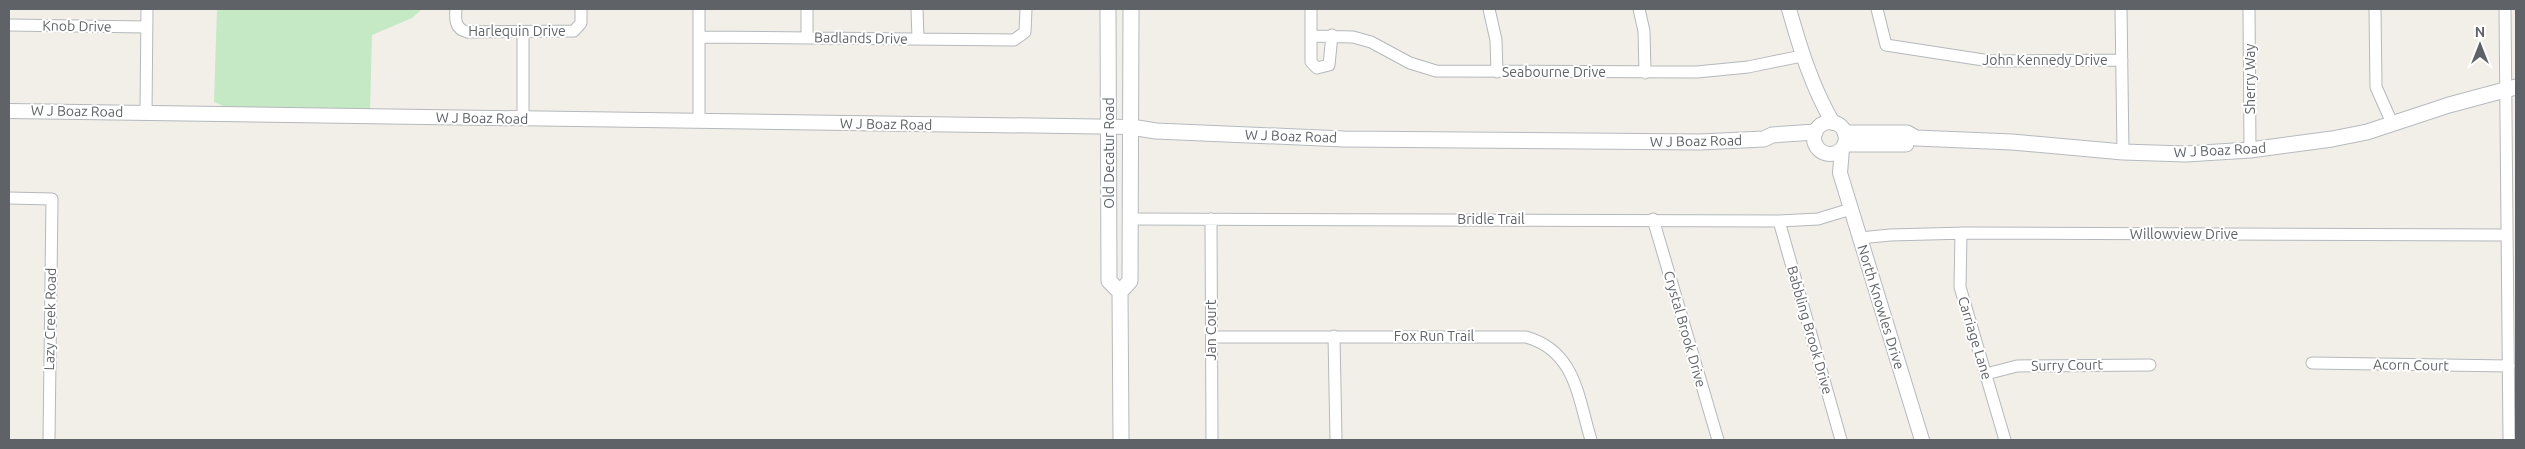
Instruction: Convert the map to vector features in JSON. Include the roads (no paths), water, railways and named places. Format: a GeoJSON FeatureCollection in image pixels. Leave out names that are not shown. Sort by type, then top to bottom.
{"type":"FeatureCollection","features":[{"type":"Feature","properties":{"kind":"main road","name":"Old Decatur Road"},"geometry":{"type":"LineString","coordinates":[[1108,9],[1109,282],[1120,292]]}},
{"type":"Feature","properties":{"kind":"main road","name":"Old Decatur Road"},"geometry":{"type":"LineString","coordinates":[[1120,440],[1120,292],[1130,281],[1131,9]]}},
{"type":"Feature","properties":{"kind":"main road","name":"W J Boaz Road"},"geometry":{"type":"LineString","coordinates":[[1844,142],[1907,133],[1916,138],[2012,142],[2123,152],[2186,154],[2250,150],[2332,139],[2367,132],[2511,88]]}},
{"type":"Feature","properties":{"kind":"main road","name":"W J Boaz Road"},"geometry":{"type":"LineString","coordinates":[[1131,127],[1156,131],[1344,139],[1700,142],[1764,139],[1771,145],[1818,138]]}},
{"type":"Feature","properties":{"kind":"street"},"geometry":{"type":"LineString","coordinates":[[146,9],[146,112]]}},
{"type":"Feature","properties":{"kind":"street","name":"Harlequin Drive"},"geometry":{"type":"LineString","coordinates":[[456,9],[458,28],[467,32],[570,31],[577,29],[581,23],[581,9]]}},
{"type":"Feature","properties":{"kind":"street"},"geometry":{"type":"LineString","coordinates":[[699,9],[699,121]]}},
{"type":"Feature","properties":{"kind":"street"},"geometry":{"type":"LineString","coordinates":[[807,9],[807,38]]}},
{"type":"Feature","properties":{"kind":"street"},"geometry":{"type":"LineString","coordinates":[[917,9],[918,39]]}},
{"type":"Feature","properties":{"kind":"street","name":"Badlands Drive"},"geometry":{"type":"LineString","coordinates":[[699,37],[1006,40],[1022,36],[1026,26],[1026,9]]}},
{"type":"Feature","properties":{"kind":"street"},"geometry":{"type":"LineString","coordinates":[[1311,9],[1311,62],[1317,68],[1329,65],[1332,35]]}},
{"type":"Feature","properties":{"kind":"street"},"geometry":{"type":"LineString","coordinates":[[1489,9],[1496,40],[1497,72]]}},
{"type":"Feature","properties":{"kind":"street"},"geometry":{"type":"LineString","coordinates":[[1639,9],[1645,36],[1645,73]]}},
{"type":"Feature","properties":{"kind":"street"},"geometry":{"type":"LineString","coordinates":[[1789,9],[1802,56],[1821,103],[1833,122],[1842,128],[1844,142],[1834,154],[1818,138],[1821,103]]}},
{"type":"Feature","properties":{"kind":"street","name":"John Kennedy Drive"},"geometry":{"type":"LineString","coordinates":[[1877,9],[1886,45],[1990,62],[2122,60]]}},
{"type":"Feature","properties":{"kind":"street"},"geometry":{"type":"LineString","coordinates":[[2121,9],[2123,152]]}},
{"type":"Feature","properties":{"kind":"street","name":"Sherry Way"},"geometry":{"type":"LineString","coordinates":[[2249,9],[2250,150]]}},
{"type":"Feature","properties":{"kind":"street"},"geometry":{"type":"LineString","coordinates":[[2375,9],[2376,87],[2392,123]]}},
{"type":"Feature","properties":{"kind":"street"},"geometry":{"type":"LineString","coordinates":[[2505,9],[2511,88],[2507,235],[2510,440]]}},
{"type":"Feature","properties":{"kind":"street","name":"Knob Drive"},"geometry":{"type":"LineString","coordinates":[[9,25],[146,27]]}},
{"type":"Feature","properties":{"kind":"street"},"geometry":{"type":"LineString","coordinates":[[523,32],[523,119]]}},
{"type":"Feature","properties":{"kind":"street","name":"Seabourne Drive"},"geometry":{"type":"LineString","coordinates":[[1312,36],[1332,35],[1371,42],[1410,63],[1436,71],[1645,73],[1721,71],[1802,56]]}},
{"type":"Feature","properties":{"kind":"street","name":"W J Boaz Road"},"geometry":{"type":"LineString","coordinates":[[9,110],[1131,127]]}},
{"type":"Feature","properties":{"kind":"street"},"geometry":{"type":"LineString","coordinates":[[1818,138],[1822,124],[1833,122]]}},
{"type":"Feature","properties":{"kind":"street","name":"North Knowles Drive"},"geometry":{"type":"LineString","coordinates":[[1818,138],[1840,173],[1922,440]]}},
{"type":"Feature","properties":{"kind":"street","name":"North Knowles Drive"},"geometry":{"type":"LineString","coordinates":[[1840,173],[1844,142]]}},
{"type":"Feature","properties":{"kind":"street","name":"Lazy Creek Road"},"geometry":{"type":"LineString","coordinates":[[9,198],[52,199],[49,440]]}},
{"type":"Feature","properties":{"kind":"street","name":"Bridle Trail"},"geometry":{"type":"LineString","coordinates":[[1129,219],[1778,220],[1818,219],[1851,209]]}},
{"type":"Feature","properties":{"kind":"street","name":"Jan Court"},"geometry":{"type":"LineString","coordinates":[[1211,219],[1212,440]]}},
{"type":"Feature","properties":{"kind":"street","name":"Crystal Brook Drive"},"geometry":{"type":"LineString","coordinates":[[1653,219],[1718,440]]}},
{"type":"Feature","properties":{"kind":"street","name":"Babbling Brook Drive"},"geometry":{"type":"LineString","coordinates":[[1778,220],[1841,440]]}},
{"type":"Feature","properties":{"kind":"street","name":"Willowview Drive"},"geometry":{"type":"LineString","coordinates":[[1860,238],[1890,235],[1961,233],[2507,235]]}},
{"type":"Feature","properties":{"kind":"street","name":"Carriage Lane"},"geometry":{"type":"LineString","coordinates":[[1961,233],[1960,287],[2005,440]]}},
{"type":"Feature","properties":{"kind":"street"},"geometry":{"type":"LineString","coordinates":[[1334,336],[1336,440]]}},
{"type":"Feature","properties":{"kind":"street","name":"Fox Run Trail"},"geometry":{"type":"LineString","coordinates":[[1212,337],[1509,336],[1540,341],[1551,347],[1568,367],[1591,440]]}},
{"type":"Feature","properties":{"kind":"street","name":"Acorn Court"},"geometry":{"type":"LineString","coordinates":[[2312,363],[2509,366]]}},
{"type":"Feature","properties":{"kind":"street","name":"Surry Court"},"geometry":{"type":"LineString","coordinates":[[1986,374],[2017,366],[2150,365]]}}]}
